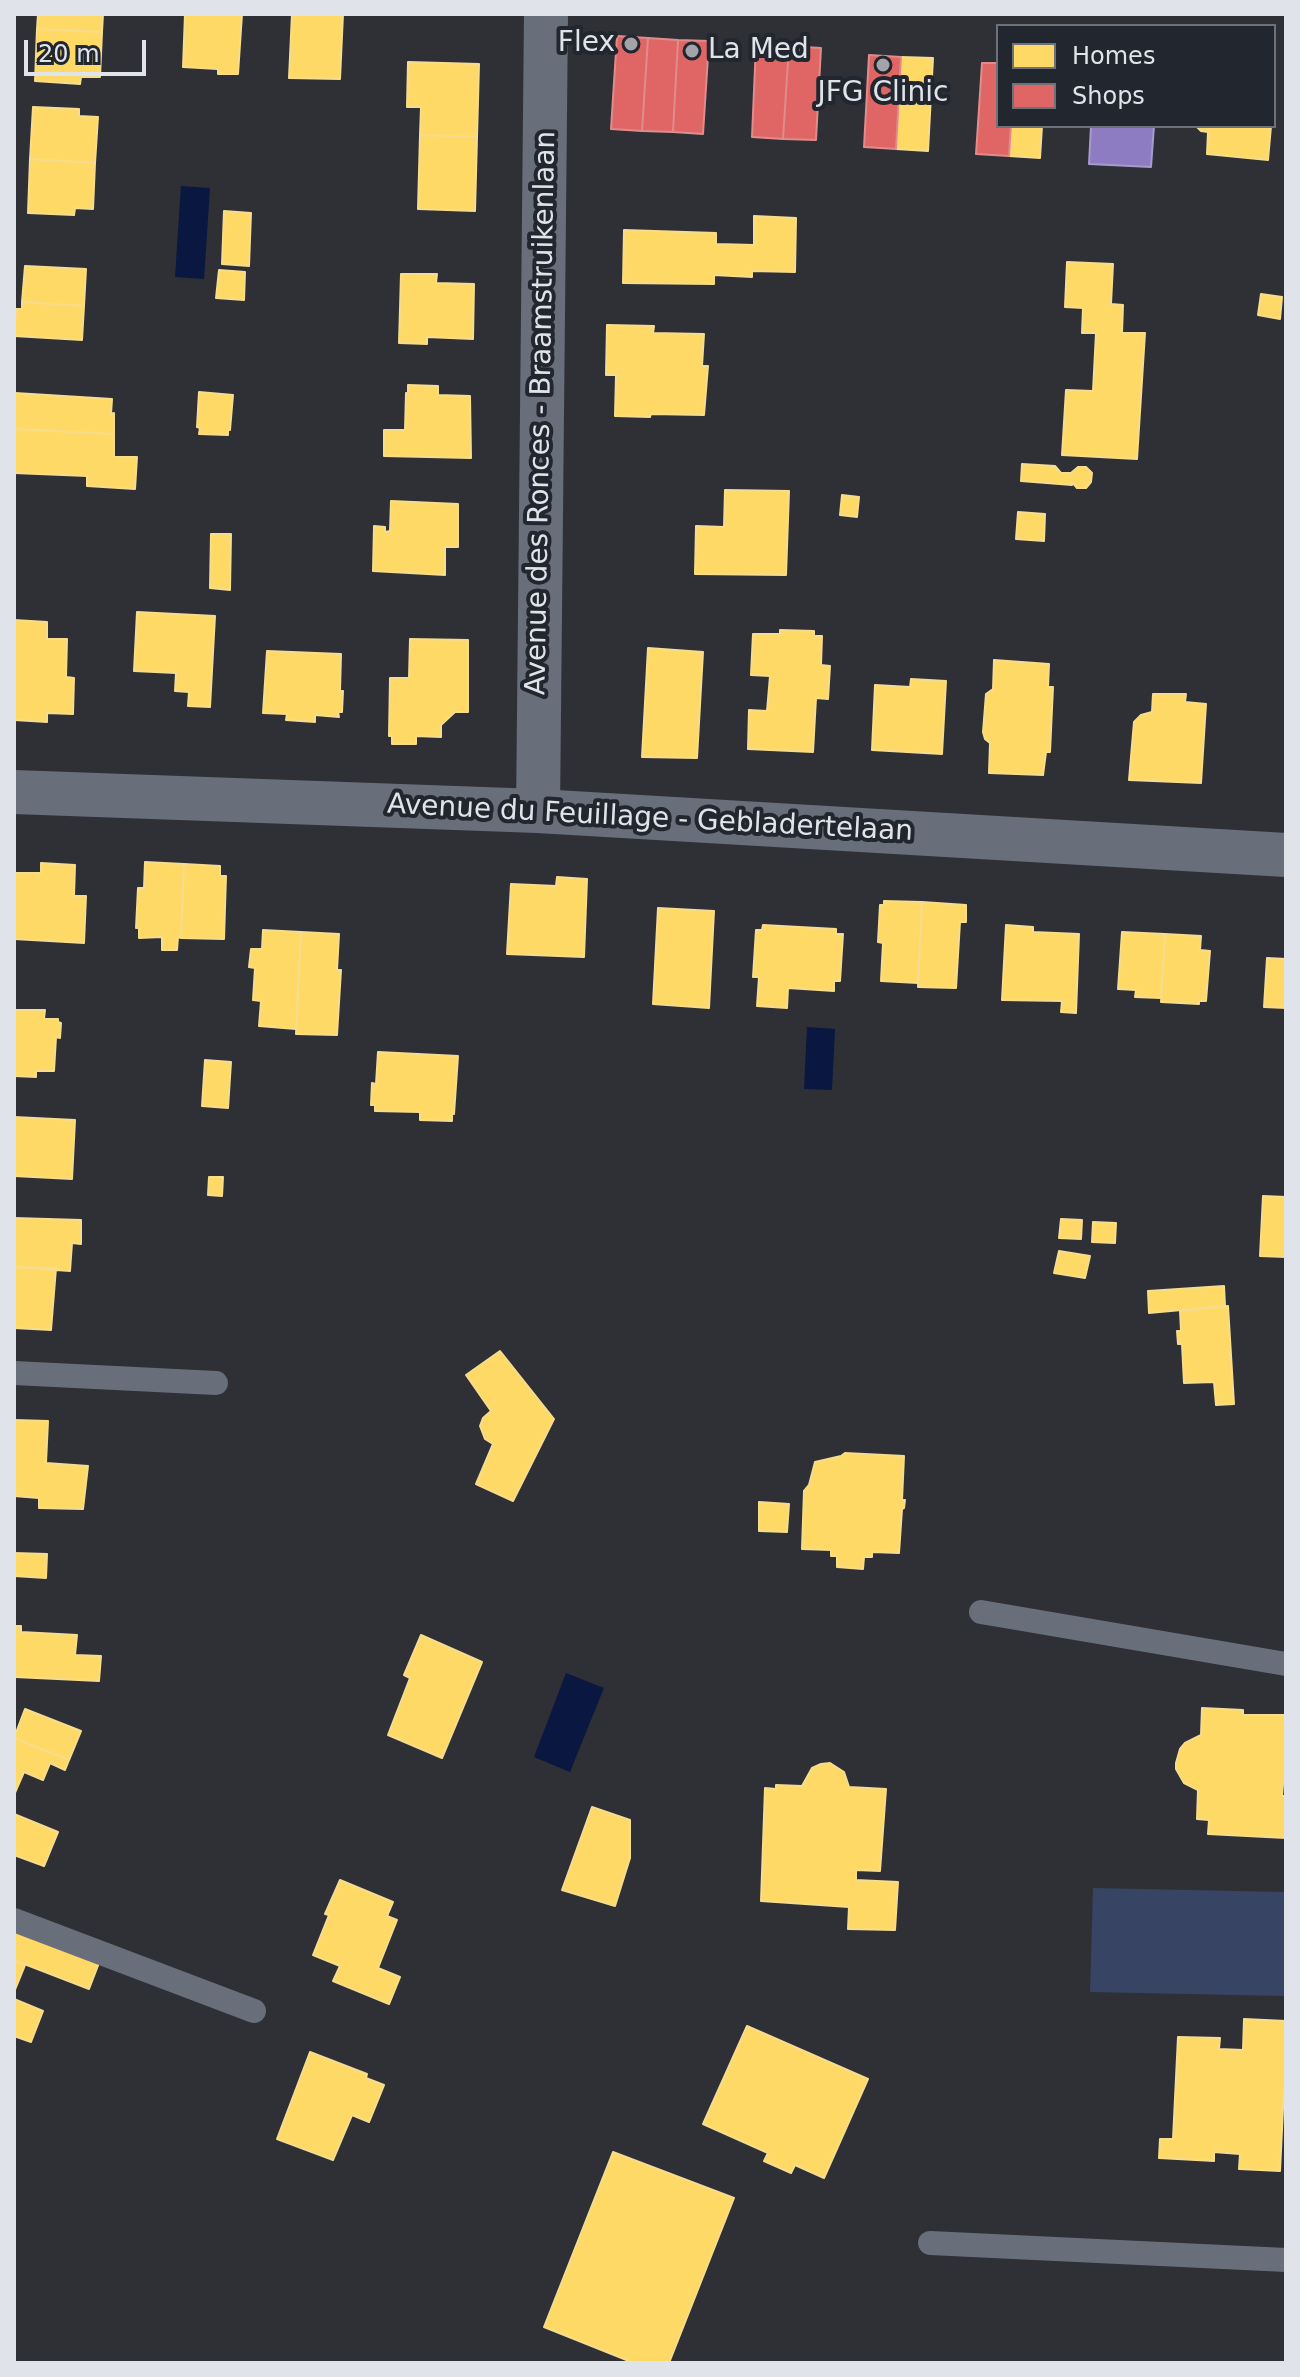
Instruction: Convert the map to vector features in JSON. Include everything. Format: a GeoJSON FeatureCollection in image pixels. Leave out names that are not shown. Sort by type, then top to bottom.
{"type":"FeatureCollection","features":[{"type":"Feature","properties":{"kind":"street","name":"Avenue des Ronces - Braamstruikenlaan"},"geometry":{"type":"LineString","coordinates":[[538,811],[546,14]]}},
{"type":"Feature","properties":{"kind":"street","name":"Avenue du Feuillage - Gebladertelaan"},"geometry":{"type":"LineString","coordinates":[[14,792],[538,811],[1286,855]]}},
{"type":"Feature","properties":{"kind":"lane"},"geometry":{"type":"LineString","coordinates":[[14,1373],[216,1383]]}},
{"type":"Feature","properties":{"kind":"lane"},"geometry":{"type":"LineString","coordinates":[[981,1612],[1286,1664]]}},
{"type":"Feature","properties":{"kind":"lane"},"geometry":{"type":"LineString","coordinates":[[14,1920],[254,2011]]}},
{"type":"Feature","properties":{"kind":"lane"},"geometry":{"type":"LineString","coordinates":[[930,2243],[1286,2260]]}},
{"type":"Feature","properties":{"kind":"shaded area"},"geometry":{"type":"Polygon","coordinates":[[[181,186],[210,188],[204,279],[175,277],[181,186]]]}},
{"type":"Feature","properties":{"kind":"shaded area"},"geometry":{"type":"Polygon","coordinates":[[[807,1027],[835,1029],[832,1090],[804,1089],[807,1027]]]}},
{"type":"Feature","properties":{"kind":"shaded area"},"geometry":{"type":"Polygon","coordinates":[[[566,1673],[604,1688],[570,1772],[534,1757],[566,1673]]]}},
{"type":"Feature","properties":{"kind":"shaded area"},"geometry":{"type":"Polygon","coordinates":[[[1093,1888],[1286,1892],[1286,1996],[1090,1992],[1093,1888]]]}},
{"type":"Feature","properties":{"kind":"building: Homes"},"geometry":{"type":"Polygon","coordinates":[[[38,14],[103,14],[102,32],[37,29],[38,14]]]}},
{"type":"Feature","properties":{"kind":"building: Homes"},"geometry":{"type":"Polygon","coordinates":[[[185,14],[242,14],[238,74],[218,74],[218,69],[183,67],[185,14]]]}},
{"type":"Feature","properties":{"kind":"building: Homes"},"geometry":{"type":"Polygon","coordinates":[[[292,14],[343,14],[340,79],[289,78],[292,14]]]}},
{"type":"Feature","properties":{"kind":"building: Homes"},"geometry":{"type":"Polygon","coordinates":[[[37,29],[102,32],[100,77],[81,77],[80,84],[35,81],[37,29]]]}},
{"type":"Feature","properties":{"kind":"building: Homes"},"geometry":{"type":"Polygon","coordinates":[[[901,57],[933,58],[928,151],[896,149],[901,57]]]}},
{"type":"Feature","properties":{"kind":"building: Homes"},"geometry":{"type":"Polygon","coordinates":[[[408,62],[479,64],[477,137],[420,135],[421,107],[407,107],[408,62]]]}},
{"type":"Feature","properties":{"kind":"building: Homes"},"geometry":{"type":"Polygon","coordinates":[[[33,107],[79,109],[79,116],[98,117],[95,163],[30,159],[33,107]]]}},
{"type":"Feature","properties":{"kind":"building: Homes"},"geometry":{"type":"Polygon","coordinates":[[[1011,128],[1042,128],[1040,158],[1009,156],[1011,128]]]}},
{"type":"Feature","properties":{"kind":"building: Homes"},"geometry":{"type":"Polygon","coordinates":[[[1198,128],[1271,128],[1268,160],[1207,154],[1208,132],[1198,128]]]}},
{"type":"Feature","properties":{"kind":"building: Homes"},"geometry":{"type":"Polygon","coordinates":[[[420,135],[477,137],[475,211],[418,209],[420,135]]]}},
{"type":"Feature","properties":{"kind":"building: Homes"},"geometry":{"type":"Polygon","coordinates":[[[30,159],[95,163],[93,209],[75,208],[74,215],[28,213],[30,159]]]}},
{"type":"Feature","properties":{"kind":"building: Homes"},"geometry":{"type":"Polygon","coordinates":[[[224,211],[251,213],[249,266],[222,264],[224,211]]]}},
{"type":"Feature","properties":{"kind":"building: Homes"},"geometry":{"type":"Polygon","coordinates":[[[754,216],[796,218],[795,272],[752,271],[752,277],[714,275],[714,284],[623,283],[624,230],[716,233],[716,244],[754,245],[754,216]]]}},
{"type":"Feature","properties":{"kind":"building: Homes"},"geometry":{"type":"Polygon","coordinates":[[[1067,262],[1113,264],[1111,304],[1123,305],[1122,333],[1145,333],[1137,459],[1062,455],[1066,390],[1093,391],[1096,333],[1082,333],[1083,308],[1065,307],[1067,262]]]}},
{"type":"Feature","properties":{"kind":"building: Homes"},"geometry":{"type":"Polygon","coordinates":[[[25,266],[86,269],[84,306],[22,302],[25,266]]]}},
{"type":"Feature","properties":{"kind":"building: Homes"},"geometry":{"type":"Polygon","coordinates":[[[219,270],[245,272],[244,300],[216,298],[219,270]]]}},
{"type":"Feature","properties":{"kind":"building: Homes"},"geometry":{"type":"Polygon","coordinates":[[[401,274],[437,274],[436,283],[474,284],[473,339],[427,337],[427,344],[399,343],[401,274]]]}},
{"type":"Feature","properties":{"kind":"building: Homes"},"geometry":{"type":"Polygon","coordinates":[[[1261,294],[1282,297],[1280,319],[1258,315],[1261,294]]]}},
{"type":"Feature","properties":{"kind":"building: Homes"},"geometry":{"type":"Polygon","coordinates":[[[22,302],[84,306],[82,340],[14,336],[16,309],[22,309],[22,302]]]}},
{"type":"Feature","properties":{"kind":"building: Homes"},"geometry":{"type":"Polygon","coordinates":[[[607,325],[654,326],[653,333],[704,334],[702,366],[708,366],[704,415],[615,416],[616,375],[606,375],[607,325]]]}},
{"type":"Feature","properties":{"kind":"building: Homes"},"geometry":{"type":"Polygon","coordinates":[[[408,385],[438,386],[438,395],[470,396],[471,458],[384,456],[384,430],[405,430],[408,385]]]}},
{"type":"Feature","properties":{"kind":"building: Homes"},"geometry":{"type":"Polygon","coordinates":[[[199,392],[233,395],[228,435],[199,434],[199,392]]]}},
{"type":"Feature","properties":{"kind":"building: Homes"},"geometry":{"type":"Polygon","coordinates":[[[15,393],[112,399],[114,434],[14,429],[15,393]]]}},
{"type":"Feature","properties":{"kind":"building: Homes"},"geometry":{"type":"Polygon","coordinates":[[[14,429],[114,434],[114,457],[137,457],[135,489],[87,486],[87,476],[14,473],[14,429]]]}},
{"type":"Feature","properties":{"kind":"building: Homes"},"geometry":{"type":"Polygon","coordinates":[[[1022,464],[1055,466],[1061,473],[1086,467],[1092,473],[1091,482],[1086,488],[1077,488],[1072,482],[1072,485],[1021,481],[1022,464]]]}},
{"type":"Feature","properties":{"kind":"building: Homes"},"geometry":{"type":"Polygon","coordinates":[[[725,490],[789,491],[786,575],[695,574],[696,526],[724,527],[725,490]]]}},
{"type":"Feature","properties":{"kind":"building: Homes"},"geometry":{"type":"Polygon","coordinates":[[[842,495],[859,497],[857,517],[840,515],[842,495]]]}},
{"type":"Feature","properties":{"kind":"building: Homes"},"geometry":{"type":"Polygon","coordinates":[[[391,501],[458,504],[458,547],[445,547],[445,575],[373,571],[374,526],[385,527],[385,532],[390,531],[391,501]]]}},
{"type":"Feature","properties":{"kind":"building: Homes"},"geometry":{"type":"Polygon","coordinates":[[[1018,512],[1045,514],[1044,541],[1016,539],[1018,512]]]}},
{"type":"Feature","properties":{"kind":"building: Homes"},"geometry":{"type":"Polygon","coordinates":[[[211,534],[231,534],[230,590],[210,588],[211,534]]]}},
{"type":"Feature","properties":{"kind":"building: Homes"},"geometry":{"type":"Polygon","coordinates":[[[137,612],[215,616],[210,707],[188,706],[189,692],[175,691],[176,673],[134,671],[137,612]]]}},
{"type":"Feature","properties":{"kind":"building: Homes"},"geometry":{"type":"Polygon","coordinates":[[[14,620],[47,622],[47,639],[67,639],[66,677],[74,678],[73,714],[47,713],[47,722],[14,720],[14,620]]]}},
{"type":"Feature","properties":{"kind":"building: Homes"},"geometry":{"type":"Polygon","coordinates":[[[780,630],[814,631],[814,636],[822,636],[821,665],[830,666],[828,699],[816,698],[813,752],[748,749],[749,710],[767,711],[770,676],[751,675],[753,634],[780,634],[780,630]]]}},
{"type":"Feature","properties":{"kind":"building: Homes"},"geometry":{"type":"Polygon","coordinates":[[[410,639],[468,640],[468,712],[455,712],[441,725],[441,737],[416,736],[416,744],[392,744],[392,736],[389,736],[390,678],[409,678],[410,639]]]}},
{"type":"Feature","properties":{"kind":"building: Homes"},"geometry":{"type":"Polygon","coordinates":[[[648,648],[703,652],[697,758],[642,757],[648,648]]]}},
{"type":"Feature","properties":{"kind":"building: Homes"},"geometry":{"type":"Polygon","coordinates":[[[267,651],[341,654],[340,691],[343,691],[339,717],[315,715],[315,722],[286,720],[287,714],[263,713],[267,651]]]}},
{"type":"Feature","properties":{"kind":"building: Homes"},"geometry":{"type":"Polygon","coordinates":[[[994,660],[1049,664],[1048,687],[1053,687],[1050,752],[1046,752],[1043,775],[989,773],[990,743],[983,732],[986,694],[993,689],[994,660]]]}},
{"type":"Feature","properties":{"kind":"building: Homes"},"geometry":{"type":"Polygon","coordinates":[[[911,679],[946,681],[942,754],[872,750],[875,685],[910,687],[911,679]]]}},
{"type":"Feature","properties":{"kind":"building: Homes"},"geometry":{"type":"Polygon","coordinates":[[[1153,694],[1186,694],[1185,702],[1206,704],[1201,783],[1129,780],[1134,722],[1141,715],[1152,712],[1153,694]]]}},
{"type":"Feature","properties":{"kind":"building: Homes"},"geometry":{"type":"Polygon","coordinates":[[[145,862],[184,864],[181,938],[178,937],[177,950],[162,950],[162,937],[139,938],[139,928],[136,928],[138,888],[144,888],[145,862]]]}},
{"type":"Feature","properties":{"kind":"building: Homes"},"geometry":{"type":"Polygon","coordinates":[[[41,863],[75,865],[74,896],[86,896],[84,943],[14,939],[14,873],[41,873],[41,863]]]}},
{"type":"Feature","properties":{"kind":"building: Homes"},"geometry":{"type":"Polygon","coordinates":[[[184,864],[220,866],[220,876],[226,876],[224,939],[181,938],[184,864]]]}},
{"type":"Feature","properties":{"kind":"building: Homes"},"geometry":{"type":"Polygon","coordinates":[[[557,877],[587,879],[584,957],[507,954],[511,884],[556,886],[557,877]]]}},
{"type":"Feature","properties":{"kind":"building: Homes"},"geometry":{"type":"Polygon","coordinates":[[[884,901],[922,902],[918,983],[881,981],[883,943],[878,942],[880,905],[884,905],[884,901]]]}},
{"type":"Feature","properties":{"kind":"building: Homes"},"geometry":{"type":"Polygon","coordinates":[[[922,902],[966,905],[966,922],[960,922],[956,988],[918,987],[922,902]]]}},
{"type":"Feature","properties":{"kind":"building: Homes"},"geometry":{"type":"Polygon","coordinates":[[[658,908],[714,911],[709,1008],[653,1004],[658,908]]]}},
{"type":"Feature","properties":{"kind":"building: Homes"},"geometry":{"type":"Polygon","coordinates":[[[763,925],[836,929],[836,934],[843,934],[840,981],[834,981],[834,991],[788,988],[787,1008],[757,1006],[759,977],[753,977],[756,930],[762,930],[763,925]]]}},
{"type":"Feature","properties":{"kind":"building: Homes"},"geometry":{"type":"Polygon","coordinates":[[[1006,925],[1033,927],[1033,932],[1079,934],[1076,1013],[1061,1012],[1062,1001],[1002,1000],[1006,925]]]}},
{"type":"Feature","properties":{"kind":"building: Homes"},"geometry":{"type":"Polygon","coordinates":[[[263,930],[301,932],[296,1029],[259,1026],[261,1001],[253,1000],[255,968],[249,967],[251,949],[262,949],[263,930]]]}},
{"type":"Feature","properties":{"kind":"building: Homes"},"geometry":{"type":"Polygon","coordinates":[[[301,932],[339,934],[337,970],[341,970],[337,1035],[296,1034],[301,932]]]}},
{"type":"Feature","properties":{"kind":"building: Homes"},"geometry":{"type":"Polygon","coordinates":[[[1122,932],[1165,934],[1161,998],[1135,997],[1136,990],[1118,989],[1122,932]]]}},
{"type":"Feature","properties":{"kind":"building: Homes"},"geometry":{"type":"Polygon","coordinates":[[[1165,934],[1201,936],[1200,950],[1210,951],[1206,1001],[1199,1001],[1199,1004],[1161,1002],[1165,934]]]}},
{"type":"Feature","properties":{"kind":"building: Homes"},"geometry":{"type":"Polygon","coordinates":[[[1267,958],[1286,959],[1286,1008],[1264,1007],[1267,958]]]}},
{"type":"Feature","properties":{"kind":"building: Homes"},"geometry":{"type":"Polygon","coordinates":[[[14,1010],[45,1010],[44,1019],[58,1019],[61,1023],[60,1038],[56,1037],[54,1071],[36,1071],[36,1077],[14,1076],[14,1010]]]}},
{"type":"Feature","properties":{"kind":"building: Homes"},"geometry":{"type":"Polygon","coordinates":[[[378,1052],[458,1056],[452,1121],[420,1120],[420,1112],[375,1111],[375,1105],[371,1105],[372,1083],[376,1084],[378,1052]]]}},
{"type":"Feature","properties":{"kind":"building: Homes"},"geometry":{"type":"Polygon","coordinates":[[[205,1060],[231,1062],[228,1108],[202,1106],[205,1060]]]}},
{"type":"Feature","properties":{"kind":"building: Homes"},"geometry":{"type":"Polygon","coordinates":[[[14,1117],[75,1120],[72,1179],[14,1176],[14,1117]]]}},
{"type":"Feature","properties":{"kind":"building: Homes"},"geometry":{"type":"Polygon","coordinates":[[[209,1177],[223,1177],[222,1196],[208,1195],[209,1177]]]}},
{"type":"Feature","properties":{"kind":"building: Homes"},"geometry":{"type":"Polygon","coordinates":[[[1263,1196],[1286,1197],[1286,1257],[1260,1256],[1263,1196]]]}},
{"type":"Feature","properties":{"kind":"building: Homes"},"geometry":{"type":"Polygon","coordinates":[[[14,1218],[81,1220],[81,1244],[72,1243],[70,1271],[14,1267],[14,1218]]]}},
{"type":"Feature","properties":{"kind":"building: Homes"},"geometry":{"type":"Polygon","coordinates":[[[1061,1219],[1082,1220],[1081,1239],[1059,1238],[1061,1219]]]}},
{"type":"Feature","properties":{"kind":"building: Homes"},"geometry":{"type":"Polygon","coordinates":[[[1093,1222],[1116,1223],[1115,1243],[1092,1242],[1093,1222]]]}},
{"type":"Feature","properties":{"kind":"building: Homes"},"geometry":{"type":"Polygon","coordinates":[[[1059,1251],[1090,1256],[1085,1278],[1054,1273],[1059,1251]]]}},
{"type":"Feature","properties":{"kind":"building: Homes"},"geometry":{"type":"Polygon","coordinates":[[[14,1267],[56,1268],[51,1330],[14,1328],[14,1267]]]}},
{"type":"Feature","properties":{"kind":"building: Homes"},"geometry":{"type":"Polygon","coordinates":[[[1224,1286],[1225,1306],[1149,1313],[1148,1291],[1224,1286]]]}},
{"type":"Feature","properties":{"kind":"building: Homes"},"geometry":{"type":"Polygon","coordinates":[[[1228,1306],[1234,1404],[1216,1405],[1214,1382],[1184,1383],[1182,1344],[1178,1344],[1177,1331],[1181,1331],[1180,1311],[1228,1306]]]}},
{"type":"Feature","properties":{"kind":"building: Homes"},"geometry":{"type":"Polygon","coordinates":[[[500,1351],[554,1419],[513,1501],[476,1484],[493,1444],[485,1439],[480,1426],[491,1411],[466,1375],[500,1351]]]}},
{"type":"Feature","properties":{"kind":"building: Homes"},"geometry":{"type":"Polygon","coordinates":[[[14,1420],[48,1421],[46,1463],[88,1466],[83,1509],[39,1508],[39,1498],[14,1496],[14,1420]]]}},
{"type":"Feature","properties":{"kind":"building: Homes"},"geometry":{"type":"Polygon","coordinates":[[[845,1453],[904,1456],[902,1500],[905,1500],[899,1553],[872,1552],[872,1557],[864,1557],[863,1569],[837,1567],[837,1556],[831,1556],[831,1550],[802,1549],[804,1491],[809,1485],[815,1462],[845,1453]]]}},
{"type":"Feature","properties":{"kind":"building: Homes"},"geometry":{"type":"Polygon","coordinates":[[[759,1502],[789,1504],[787,1532],[759,1531],[759,1502]]]}},
{"type":"Feature","properties":{"kind":"building: Homes"},"geometry":{"type":"Polygon","coordinates":[[[14,1553],[47,1554],[46,1578],[14,1576],[14,1553]]]}},
{"type":"Feature","properties":{"kind":"building: Homes"},"geometry":{"type":"Polygon","coordinates":[[[14,1626],[21,1626],[21,1632],[77,1635],[75,1655],[101,1656],[99,1681],[15,1677],[14,1626]]]}},
{"type":"Feature","properties":{"kind":"building: Homes"},"geometry":{"type":"Polygon","coordinates":[[[421,1635],[482,1662],[442,1758],[388,1735],[410,1678],[404,1675],[421,1635]]]}},
{"type":"Feature","properties":{"kind":"building: Homes"},"geometry":{"type":"Polygon","coordinates":[[[1202,1708],[1243,1710],[1243,1715],[1286,1715],[1286,1783],[1283,1784],[1282,1796],[1286,1796],[1286,1838],[1208,1834],[1209,1820],[1197,1819],[1198,1790],[1184,1783],[1176,1763],[1185,1743],[1201,1735],[1202,1708]]]}},
{"type":"Feature","properties":{"kind":"building: Homes"},"geometry":{"type":"Polygon","coordinates":[[[25,1709],[81,1731],[69,1760],[14,1738],[25,1709]]]}},
{"type":"Feature","properties":{"kind":"building: Homes"},"geometry":{"type":"Polygon","coordinates":[[[14,1738],[69,1760],[65,1770],[50,1763],[43,1780],[24,1772],[14,1795],[14,1738]]]}},
{"type":"Feature","properties":{"kind":"building: Homes"},"geometry":{"type":"Polygon","coordinates":[[[830,1763],[844,1772],[849,1787],[886,1789],[880,1871],[856,1870],[856,1880],[898,1882],[895,1930],[848,1929],[849,1907],[761,1901],[765,1788],[776,1789],[776,1785],[802,1786],[812,1768],[830,1763]]]}},
{"type":"Feature","properties":{"kind":"building: Homes"},"geometry":{"type":"Polygon","coordinates":[[[592,1807],[630,1820],[630,1858],[615,1906],[562,1890],[592,1807]]]}},
{"type":"Feature","properties":{"kind":"building: Homes"},"geometry":{"type":"Polygon","coordinates":[[[14,1814],[58,1832],[44,1866],[14,1855],[14,1814]]]}},
{"type":"Feature","properties":{"kind":"building: Homes"},"geometry":{"type":"Polygon","coordinates":[[[340,1880],[393,1902],[387,1916],[397,1920],[378,1968],[400,1977],[389,2004],[333,1981],[340,1966],[313,1955],[329,1915],[325,1914],[340,1880]]]}},
{"type":"Feature","properties":{"kind":"building: Homes"},"geometry":{"type":"Polygon","coordinates":[[[14,1930],[99,1963],[89,1989],[14,1960],[14,1930]]]}},
{"type":"Feature","properties":{"kind":"building: Homes"},"geometry":{"type":"Polygon","coordinates":[[[14,1960],[25,1965],[14,1992],[14,1960]]]}},
{"type":"Feature","properties":{"kind":"building: Homes"},"geometry":{"type":"Polygon","coordinates":[[[14,1999],[43,2011],[31,2042],[14,2036],[14,1999]]]}},
{"type":"Feature","properties":{"kind":"building: Homes"},"geometry":{"type":"Polygon","coordinates":[[[1244,2019],[1286,2021],[1286,2089],[1280,2171],[1239,2169],[1240,2154],[1214,2152],[1214,2161],[1159,2158],[1160,2139],[1173,2139],[1178,2037],[1220,2038],[1219,2049],[1243,2050],[1244,2019]]]}},
{"type":"Feature","properties":{"kind":"building: Homes"},"geometry":{"type":"Polygon","coordinates":[[[747,2026],[868,2079],[824,2178],[795,2165],[791,2173],[764,2161],[768,2153],[703,2124],[747,2026]]]}},
{"type":"Feature","properties":{"kind":"building: Homes"},"geometry":{"type":"Polygon","coordinates":[[[310,2052],[367,2074],[366,2078],[384,2085],[369,2122],[352,2115],[333,2160],[277,2139],[310,2052]]]}},
{"type":"Feature","properties":{"kind":"building: Homes"},"geometry":{"type":"Polygon","coordinates":[[[613,2152],[734,2198],[669,2363],[634,2363],[544,2327],[613,2152]]]}},
{"type":"Feature","properties":{"kind":"building: Shops"},"geometry":{"type":"Polygon","coordinates":[[[617,36],[648,38],[642,131],[611,129],[617,36]]]}},
{"type":"Feature","properties":{"kind":"building: Shops"},"geometry":{"type":"Polygon","coordinates":[[[648,38],[678,40],[673,132],[642,131],[648,38]]]}},
{"type":"Feature","properties":{"kind":"building: Shops"},"geometry":{"type":"Polygon","coordinates":[[[678,40],[709,41],[703,134],[673,132],[678,40]]]}},
{"type":"Feature","properties":{"kind":"building: Shops"},"geometry":{"type":"Polygon","coordinates":[[[756,44],[789,46],[783,139],[752,137],[756,44]]]}},
{"type":"Feature","properties":{"kind":"building: Shops"},"geometry":{"type":"Polygon","coordinates":[[[789,46],[821,48],[816,140],[783,139],[789,46]]]}},
{"type":"Feature","properties":{"kind":"building: Shops"},"geometry":{"type":"Polygon","coordinates":[[[869,55],[901,57],[896,149],[864,147],[869,55]]]}},
{"type":"Feature","properties":{"kind":"building: Shops"},"geometry":{"type":"Polygon","coordinates":[[[982,63],[996,63],[996,128],[1011,128],[1009,156],[976,154],[982,63]]]}},
{"type":"Feature","properties":{"kind":"building: Offices"},"geometry":{"type":"Polygon","coordinates":[[[1091,128],[1154,128],[1151,167],[1089,164],[1091,128]]]}},
{"type":"Feature","properties":{"kind":"place","name":"Flex"},"geometry":{"type":"Point","coordinates":[631,44]}},
{"type":"Feature","properties":{"kind":"place","name":"La Med"},"geometry":{"type":"Point","coordinates":[692,51]}},
{"type":"Feature","properties":{"kind":"place","name":"JFG Clinic"},"geometry":{"type":"Point","coordinates":[883,65]}}]}
